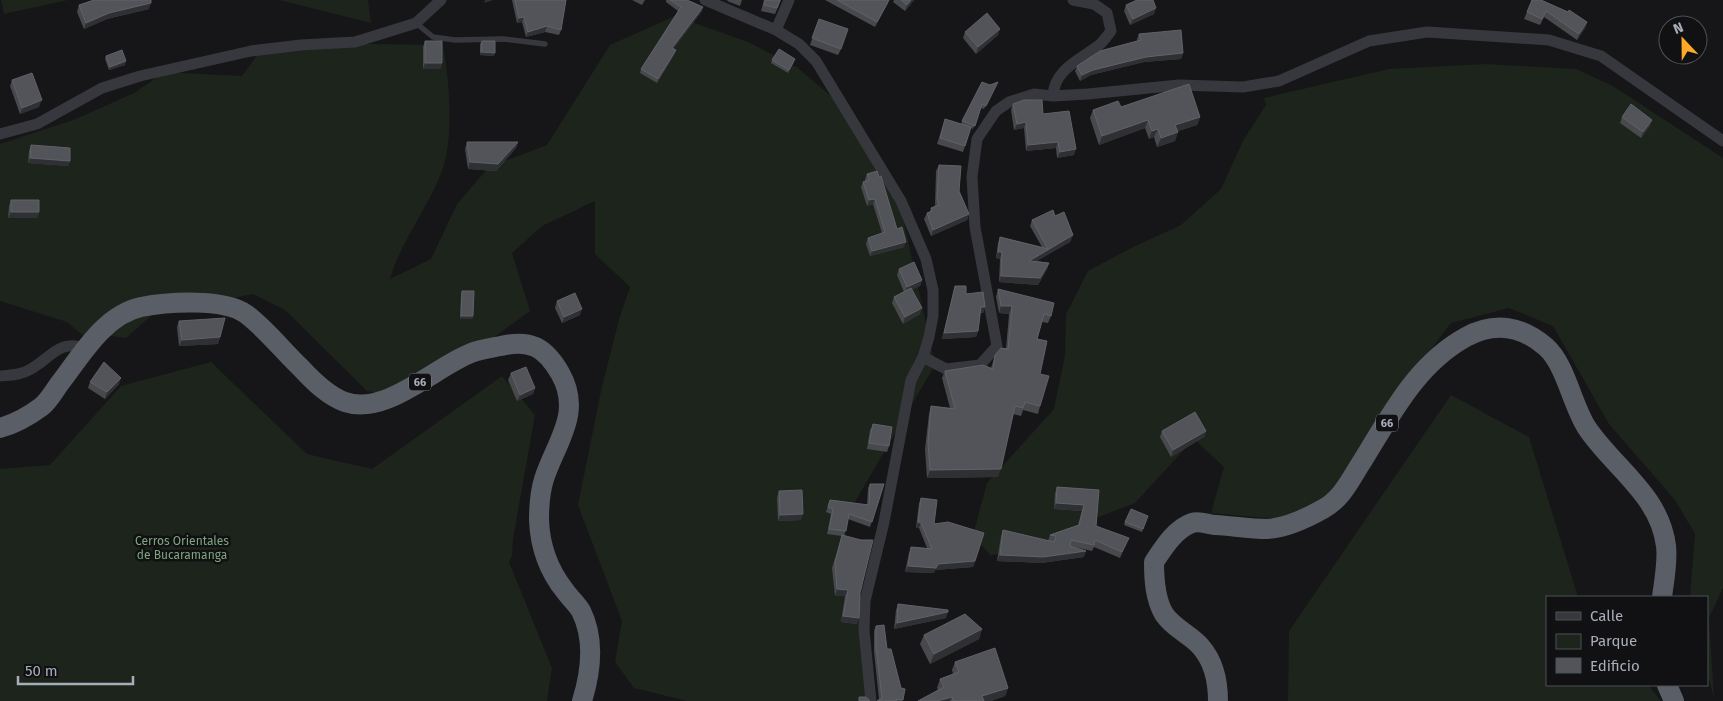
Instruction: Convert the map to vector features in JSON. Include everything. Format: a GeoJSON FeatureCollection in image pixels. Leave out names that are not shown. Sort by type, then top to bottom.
{"type":"FeatureCollection","features":[{"type":"Feature","properties":{"kind":"highway","name":"66"},"geometry":{"type":"LineString","coordinates":[[0,428],[10,425],[41,407],[101,332],[126,312],[172,303],[228,305],[245,314],[318,385],[346,402],[362,404],[378,402],[397,394],[472,352],[520,342],[530,344],[541,350],[552,360],[560,372],[570,399],[566,426],[544,479],[539,520],[541,539],[552,573],[580,609],[589,634],[588,680],[582,701]]}},
{"type":"Feature","properties":{"kind":"highway","name":"66"},"geometry":{"type":"LineString","coordinates":[[1218,701],[1217,682],[1212,664],[1201,647],[1165,615],[1158,601],[1154,562],[1183,527],[1195,521],[1267,529],[1297,522],[1337,499],[1352,480],[1421,372],[1439,354],[1478,330],[1503,326],[1519,329],[1547,348],[1558,365],[1587,428],[1646,496],[1656,514],[1666,547],[1662,596]]}},
{"type":"Feature","properties":{"kind":"highway"},"geometry":{"type":"LineString","coordinates":[[1667,686],[1674,701]]}},
{"type":"Feature","properties":{"kind":"street"},"geometry":{"type":"LineString","coordinates":[[0,134],[37,124],[102,88],[140,76],[251,51],[301,45],[355,42],[416,22],[441,0]]}},
{"type":"Feature","properties":{"kind":"street"},"geometry":{"type":"LineString","coordinates":[[705,0],[776,30],[799,44],[816,61],[901,201],[926,259],[933,290],[933,316],[924,357],[910,380],[884,522],[865,601],[864,630],[871,701]]}},
{"type":"Feature","properties":{"kind":"street"},"geometry":{"type":"LineString","coordinates":[[776,30],[788,0]]}},
{"type":"Feature","properties":{"kind":"street"},"geometry":{"type":"LineString","coordinates":[[1052,96],[1053,86],[1059,76],[1075,61],[1100,44],[1111,31],[1108,13],[1094,4],[1073,0]]}},
{"type":"Feature","properties":{"kind":"street"},"geometry":{"type":"LineString","coordinates":[[924,357],[946,369],[980,365],[997,346],[975,227],[972,177],[977,139],[996,111],[1008,102],[1034,94],[1052,96],[1180,85],[1243,87],[1279,80],[1369,41],[1427,32],[1549,40],[1601,56],[1723,141]]}},
{"type":"Feature","properties":{"kind":"street"},"geometry":{"type":"LineString","coordinates":[[0,376],[20,374],[32,369],[64,347],[78,345],[87,349]]}},
{"type":"Feature","properties":{"kind":"lane"},"geometry":{"type":"LineString","coordinates":[[416,22],[433,37],[455,40],[503,39],[545,44]]}},
{"type":"Feature","properties":{"kind":"green space"},"geometry":{"type":"Polygon","coordinates":[[[1,0],[68,0],[4,14],[1,0]]]}},
{"type":"Feature","properties":{"kind":"green space"},"geometry":{"type":"Polygon","coordinates":[[[279,0],[368,0],[371,23],[279,0]]]}},
{"type":"Feature","properties":{"kind":"green space"},"geometry":{"type":"Polygon","coordinates":[[[675,16],[748,42],[798,68],[853,115],[886,167],[904,222],[935,365],[845,519],[847,559],[861,620],[872,701],[687,701],[634,688],[615,662],[622,621],[578,505],[602,386],[620,316],[630,287],[595,254],[595,201],[542,226],[512,253],[530,311],[430,384],[406,399],[367,391],[285,310],[253,294],[153,314],[126,338],[111,336],[92,343],[67,322],[0,301],[0,144],[76,119],[134,93],[165,72],[242,76],[263,47],[302,43],[443,45],[449,107],[446,155],[443,168],[431,196],[401,251],[390,279],[431,259],[457,204],[489,167],[547,145],[610,45],[675,16]]]}},
{"type":"Feature","properties":{"kind":"green space"},"geometry":{"type":"Polygon","coordinates":[[[1486,64],[1576,69],[1613,86],[1723,158],[1723,588],[1709,618],[1714,698],[1708,676],[1708,596],[1690,596],[1695,534],[1675,500],[1609,424],[1553,326],[1509,308],[1451,323],[1398,393],[1337,494],[1288,520],[1211,513],[1224,467],[1194,439],[1135,503],[1070,528],[1031,551],[990,555],[973,535],[987,483],[1054,409],[1065,355],[1066,314],[1088,271],[1131,248],[1181,225],[1221,189],[1244,139],[1266,105],[1264,98],[1389,69],[1486,64]]]}},
{"type":"Feature","properties":{"kind":"green space","name":"Cerros Orientales de Bucaramanga"},"geometry":{"type":"Polygon","coordinates":[[[211,362],[307,454],[372,469],[502,376],[535,415],[513,539],[512,556],[509,562],[552,668],[547,701],[0,701],[0,469],[50,465],[121,386],[211,362]]]}},
{"type":"Feature","properties":{"kind":"green space"},"geometry":{"type":"Polygon","coordinates":[[[1451,395],[1529,437],[1578,596],[1546,596],[1546,686],[1649,686],[1661,701],[1288,701],[1289,631],[1451,395]]]}},
{"type":"Feature","properties":{"kind":"building"},"geometry":{"type":"Polygon","coordinates":[[[94,0],[151,0],[151,3],[109,13],[86,23],[79,5],[94,0]]]}},
{"type":"Feature","properties":{"kind":"building"},"geometry":{"type":"Polygon","coordinates":[[[515,0],[566,0],[561,30],[547,26],[528,32],[524,17],[519,18],[515,0]]]}},
{"type":"Feature","properties":{"kind":"building"},"geometry":{"type":"Polygon","coordinates":[[[670,0],[687,0],[703,7],[672,48],[676,50],[658,79],[641,69],[681,7],[670,0]]]}},
{"type":"Feature","properties":{"kind":"building"},"geometry":{"type":"Polygon","coordinates":[[[765,0],[780,0],[777,8],[764,5],[765,0]]]}},
{"type":"Feature","properties":{"kind":"building"},"geometry":{"type":"Polygon","coordinates":[[[837,0],[889,0],[877,22],[837,0]]]}},
{"type":"Feature","properties":{"kind":"building"},"geometry":{"type":"Polygon","coordinates":[[[901,0],[911,0],[907,5],[901,0]]]}},
{"type":"Feature","properties":{"kind":"building"},"geometry":{"type":"Polygon","coordinates":[[[1137,0],[1153,0],[1156,8],[1133,19],[1126,5],[1137,0]]]}},
{"type":"Feature","properties":{"kind":"building"},"geometry":{"type":"Polygon","coordinates":[[[1532,0],[1541,0],[1568,12],[1569,10],[1587,22],[1579,34],[1546,11],[1542,19],[1527,12],[1532,0]]]}},
{"type":"Feature","properties":{"kind":"building"},"geometry":{"type":"Polygon","coordinates":[[[987,13],[1000,29],[978,47],[965,32],[987,13]]]}},
{"type":"Feature","properties":{"kind":"building"},"geometry":{"type":"Polygon","coordinates":[[[819,19],[848,29],[841,49],[812,38],[819,19]]]}},
{"type":"Feature","properties":{"kind":"building"},"geometry":{"type":"Polygon","coordinates":[[[1181,30],[1183,53],[1146,57],[1093,70],[1082,75],[1077,66],[1100,51],[1141,40],[1139,34],[1181,30]]]}},
{"type":"Feature","properties":{"kind":"building"},"geometry":{"type":"Polygon","coordinates":[[[425,41],[442,41],[442,63],[425,63],[425,41]]]}},
{"type":"Feature","properties":{"kind":"building"},"geometry":{"type":"Polygon","coordinates":[[[482,41],[495,41],[495,53],[481,52],[482,41]]]}},
{"type":"Feature","properties":{"kind":"building"},"geometry":{"type":"Polygon","coordinates":[[[779,49],[795,59],[789,70],[772,60],[779,49]]]}},
{"type":"Feature","properties":{"kind":"building"},"geometry":{"type":"Polygon","coordinates":[[[122,50],[126,61],[110,67],[106,56],[122,50]]]}},
{"type":"Feature","properties":{"kind":"building"},"geometry":{"type":"Polygon","coordinates":[[[32,73],[42,100],[22,108],[12,80],[32,73]]]}},
{"type":"Feature","properties":{"kind":"building"},"geometry":{"type":"Polygon","coordinates":[[[982,82],[990,85],[998,82],[986,106],[982,104],[975,126],[962,121],[982,82]]]}},
{"type":"Feature","properties":{"kind":"building"},"geometry":{"type":"Polygon","coordinates":[[[1189,84],[1200,117],[1175,125],[1178,132],[1161,138],[1158,129],[1152,131],[1148,120],[1102,136],[1093,110],[1118,101],[1121,107],[1189,84]]]}},
{"type":"Feature","properties":{"kind":"building"},"geometry":{"type":"Polygon","coordinates":[[[1024,100],[1042,100],[1043,114],[1069,111],[1076,149],[1060,152],[1058,142],[1028,145],[1026,122],[1017,124],[1013,104],[1024,100]]]}},
{"type":"Feature","properties":{"kind":"building"},"geometry":{"type":"Polygon","coordinates":[[[1631,104],[1652,120],[1643,132],[1622,117],[1631,104]]]}},
{"type":"Feature","properties":{"kind":"building"},"geometry":{"type":"Polygon","coordinates":[[[945,119],[971,127],[965,146],[940,138],[945,119]]]}},
{"type":"Feature","properties":{"kind":"building"},"geometry":{"type":"Polygon","coordinates":[[[467,142],[518,142],[498,164],[470,162],[467,142]]]}},
{"type":"Feature","properties":{"kind":"building"},"geometry":{"type":"Polygon","coordinates":[[[31,145],[70,148],[70,161],[30,158],[31,145]]]}},
{"type":"Feature","properties":{"kind":"building"},"geometry":{"type":"Polygon","coordinates":[[[939,165],[961,166],[959,191],[969,214],[933,230],[927,213],[932,211],[931,208],[939,205],[937,199],[939,165]]]}},
{"type":"Feature","properties":{"kind":"building"},"geometry":{"type":"Polygon","coordinates":[[[877,171],[879,177],[881,176],[897,229],[902,227],[906,242],[872,251],[868,238],[885,232],[875,199],[869,200],[863,182],[869,180],[867,174],[877,171]]]}},
{"type":"Feature","properties":{"kind":"building"},"geometry":{"type":"Polygon","coordinates":[[[11,200],[39,200],[39,212],[11,212],[11,200]]]}},
{"type":"Feature","properties":{"kind":"building"},"geometry":{"type":"Polygon","coordinates":[[[1053,210],[1055,216],[1064,212],[1073,235],[1029,261],[1049,263],[1040,278],[1001,276],[1002,252],[998,252],[1000,237],[1048,249],[1032,220],[1053,210]]]}},
{"type":"Feature","properties":{"kind":"building"},"geometry":{"type":"Polygon","coordinates":[[[914,262],[922,280],[907,287],[899,269],[914,262]]]}},
{"type":"Feature","properties":{"kind":"building"},"geometry":{"type":"Polygon","coordinates":[[[955,286],[966,286],[966,294],[983,292],[985,307],[981,307],[978,331],[944,333],[955,286]]]}},
{"type":"Feature","properties":{"kind":"building"},"geometry":{"type":"Polygon","coordinates":[[[911,288],[922,308],[905,317],[894,297],[911,288]]]}},
{"type":"Feature","properties":{"kind":"building"},"geometry":{"type":"Polygon","coordinates":[[[998,289],[1054,303],[1051,316],[1044,314],[1037,339],[1047,341],[1040,374],[1049,376],[1040,406],[1025,402],[1023,408],[1015,406],[1001,469],[930,470],[928,442],[931,406],[955,409],[945,371],[983,365],[993,369],[995,355],[1001,348],[1008,349],[1012,306],[1001,306],[998,289]]]}},
{"type":"Feature","properties":{"kind":"building"},"geometry":{"type":"Polygon","coordinates":[[[462,291],[474,291],[473,316],[461,316],[462,291]]]}},
{"type":"Feature","properties":{"kind":"building"},"geometry":{"type":"Polygon","coordinates":[[[575,293],[582,309],[564,317],[557,301],[575,293]]]}},
{"type":"Feature","properties":{"kind":"building"},"geometry":{"type":"Polygon","coordinates":[[[225,318],[220,337],[182,340],[179,321],[225,318]]]}},
{"type":"Feature","properties":{"kind":"building"},"geometry":{"type":"Polygon","coordinates":[[[104,362],[121,378],[107,392],[90,382],[104,362]]]}},
{"type":"Feature","properties":{"kind":"building"},"geometry":{"type":"Polygon","coordinates":[[[526,367],[535,388],[520,395],[511,373],[526,367]]]}},
{"type":"Feature","properties":{"kind":"building"},"geometry":{"type":"Polygon","coordinates":[[[1195,412],[1206,431],[1173,450],[1162,431],[1195,412]]]}},
{"type":"Feature","properties":{"kind":"building"},"geometry":{"type":"Polygon","coordinates":[[[873,424],[892,427],[889,446],[869,443],[873,424]]]}},
{"type":"Feature","properties":{"kind":"building"},"geometry":{"type":"Polygon","coordinates":[[[870,484],[884,484],[872,522],[849,514],[846,531],[829,529],[833,509],[828,507],[830,500],[869,505],[870,484]]]}},
{"type":"Feature","properties":{"kind":"building"},"geometry":{"type":"Polygon","coordinates":[[[1057,487],[1099,490],[1096,526],[1129,538],[1122,552],[1095,540],[1094,545],[1071,540],[1070,546],[1086,551],[1043,557],[1000,555],[1003,530],[1054,542],[1056,536],[1050,535],[1079,525],[1084,505],[1056,503],[1057,487]]]}},
{"type":"Feature","properties":{"kind":"building"},"geometry":{"type":"Polygon","coordinates":[[[802,490],[803,514],[780,515],[779,491],[802,490]]]}},
{"type":"Feature","properties":{"kind":"building"},"geometry":{"type":"Polygon","coordinates":[[[921,498],[937,500],[934,524],[948,522],[984,533],[975,561],[938,564],[936,568],[908,566],[911,547],[932,549],[921,523],[918,522],[921,498]]]}},
{"type":"Feature","properties":{"kind":"building"},"geometry":{"type":"Polygon","coordinates":[[[1131,509],[1148,516],[1143,529],[1125,522],[1131,509]]]}},
{"type":"Feature","properties":{"kind":"building"},"geometry":{"type":"Polygon","coordinates":[[[842,535],[861,540],[873,540],[860,593],[859,618],[843,616],[848,590],[837,589],[835,562],[842,535]]]}},
{"type":"Feature","properties":{"kind":"building"},"geometry":{"type":"Polygon","coordinates":[[[898,604],[948,610],[948,612],[897,623],[898,604]]]}},
{"type":"Feature","properties":{"kind":"building"},"geometry":{"type":"Polygon","coordinates":[[[965,614],[982,629],[934,654],[924,635],[965,614]]]}},
{"type":"Feature","properties":{"kind":"building"},"geometry":{"type":"Polygon","coordinates":[[[884,625],[887,649],[891,649],[901,688],[905,689],[903,700],[877,701],[882,698],[876,647],[876,626],[884,625]]]}},
{"type":"Feature","properties":{"kind":"building"},"geometry":{"type":"Polygon","coordinates":[[[995,648],[1008,688],[982,696],[984,701],[953,701],[952,697],[937,701],[918,701],[944,687],[940,679],[959,672],[955,662],[995,648]]]}},
{"type":"Feature","properties":{"kind":"building"},"geometry":{"type":"Polygon","coordinates":[[[859,697],[866,697],[870,701],[859,701],[859,697]]]}}]}
